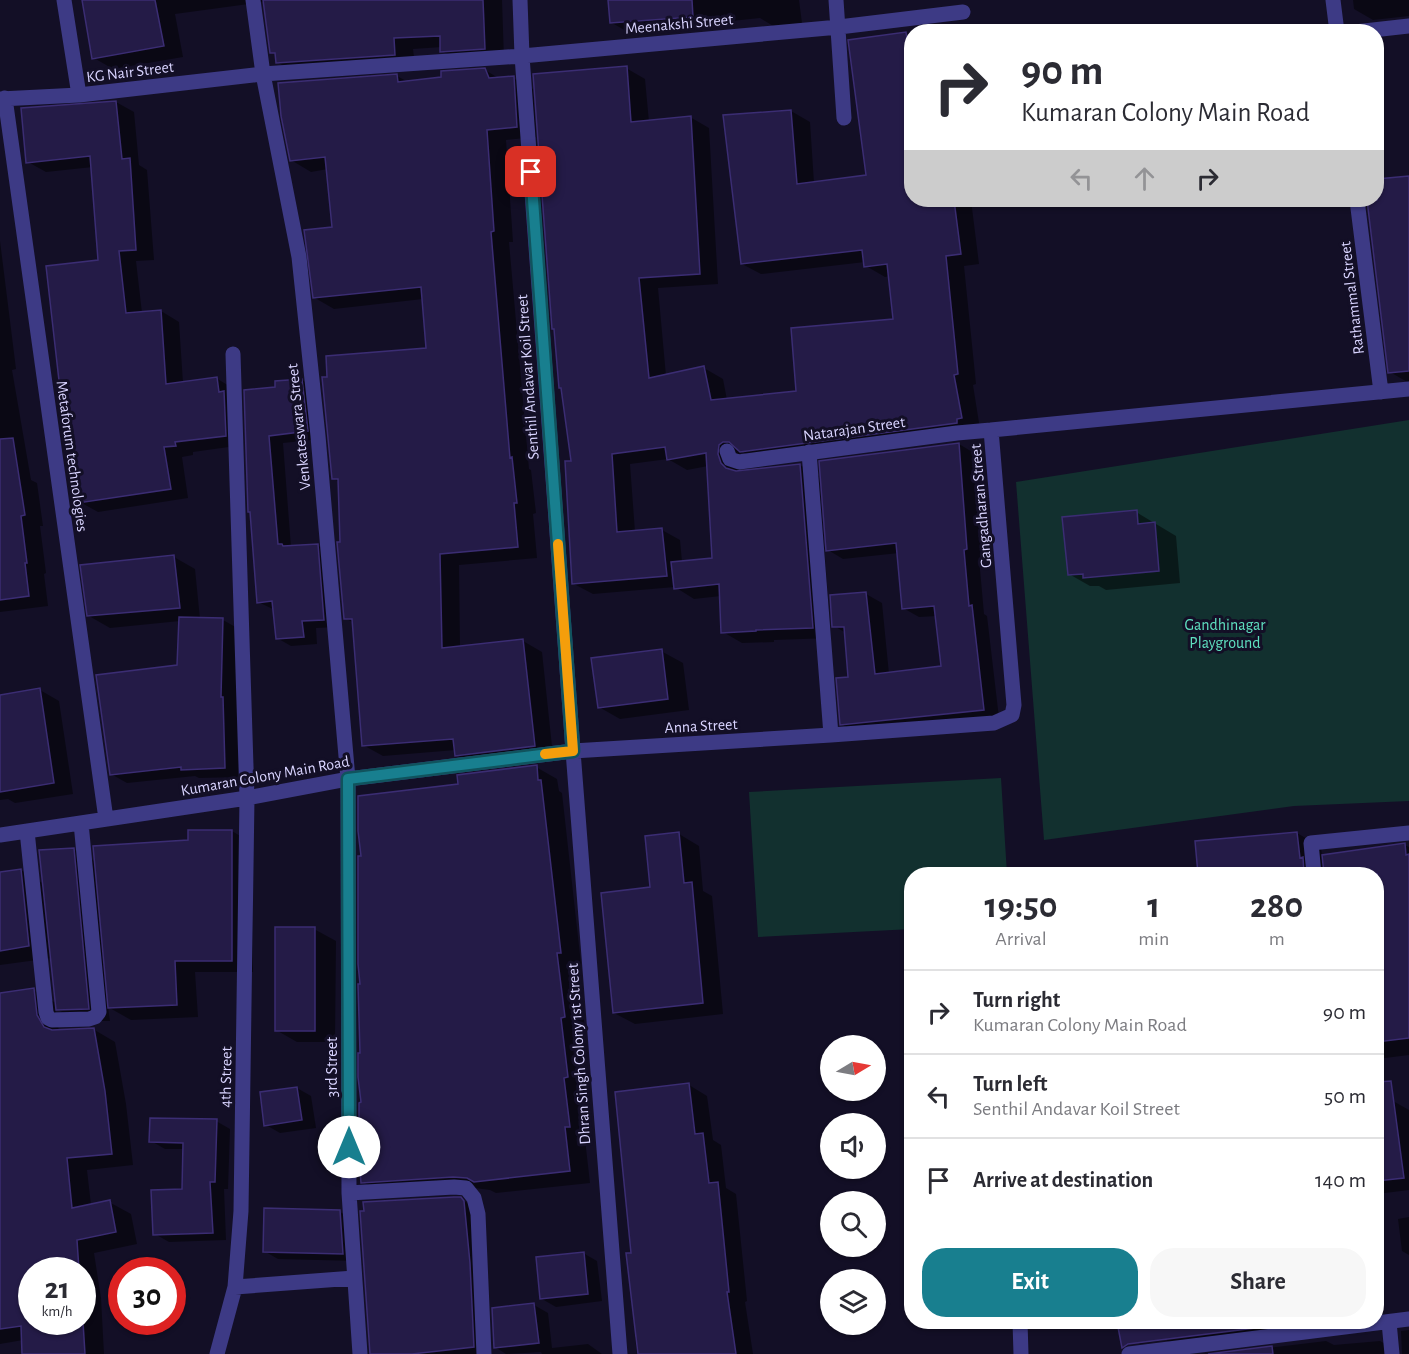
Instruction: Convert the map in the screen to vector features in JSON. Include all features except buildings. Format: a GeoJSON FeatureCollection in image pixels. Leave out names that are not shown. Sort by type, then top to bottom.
{"type":"FeatureCollection","features":[{"type":"Feature","properties":{"kind":"street"},"geometry":{"type":"LineString","coordinates":[[64,0],[80,95]]}},
{"type":"Feature","properties":{"kind":"street","name":"Venkateswara Street"},"geometry":{"type":"LineString","coordinates":[[253,0],[263,74],[299,257],[318,436],[348,779]]}},
{"type":"Feature","properties":{"kind":"street","name":"Senthil Andavar Koil Street"},"geometry":{"type":"LineString","coordinates":[[520,0],[522,56],[573,751]]}},
{"type":"Feature","properties":{"kind":"street"},"geometry":{"type":"LineString","coordinates":[[836,0],[844,118]]}},
{"type":"Feature","properties":{"kind":"street"},"geometry":{"type":"LineString","coordinates":[[1333,0],[1336,24]]}},
{"type":"Feature","properties":{"kind":"street","name":"Meenakshi Street"},"geometry":{"type":"LineString","coordinates":[[263,74],[522,56],[838,27],[963,12]]}},
{"type":"Feature","properties":{"kind":"street"},"geometry":{"type":"LineString","coordinates":[[1384,29],[1409,26]]}},
{"type":"Feature","properties":{"kind":"street","name":"KG Nair Street"},"geometry":{"type":"LineString","coordinates":[[3,98],[80,95],[263,74]]}},
{"type":"Feature","properties":{"kind":"street","name":"Metaforum technologies"},"geometry":{"type":"LineString","coordinates":[[3,98],[106,819]]}},
{"type":"Feature","properties":{"kind":"street","name":"Rathammal Street"},"geometry":{"type":"LineString","coordinates":[[1358,207],[1381,392]]}},
{"type":"Feature","properties":{"kind":"street","name":"4th Street"},"geometry":{"type":"LineString","coordinates":[[217,1354],[236,1287],[241,1211],[247,798],[233,354]]}},
{"type":"Feature","properties":{"kind":"street","name":"Gangadharan Street"},"geometry":{"type":"LineString","coordinates":[[831,735],[994,723],[1012,716],[1014,705],[991,430],[1409,389]]}},
{"type":"Feature","properties":{"kind":"street","name":"Natarajan Street"},"geometry":{"type":"LineString","coordinates":[[727,452],[730,459],[739,462],[991,430]]}},
{"type":"Feature","properties":{"kind":"street"},"geometry":{"type":"LineString","coordinates":[[809,452],[831,735]]}},
{"type":"Feature","properties":{"kind":"street","name":"Anna Street"},"geometry":{"type":"LineString","coordinates":[[573,751],[831,735]]}},
{"type":"Feature","properties":{"kind":"street","name":"Kumaran Colony Main Road"},"geometry":{"type":"LineString","coordinates":[[0,835],[247,798],[348,779],[573,751]]}},
{"type":"Feature","properties":{"kind":"street","name":"Dhran Singh Colony 1st Street"},"geometry":{"type":"LineString","coordinates":[[573,751],[620,1354]]}},
{"type":"Feature","properties":{"kind":"street","name":"3rd Street"},"geometry":{"type":"LineString","coordinates":[[348,779],[349,1193],[360,1354]]}},
{"type":"Feature","properties":{"kind":"street"},"geometry":{"type":"LineString","coordinates":[[27,831],[46,1012],[48,1018],[52,1020],[89,1018],[95,1017],[99,1012],[81,823]]}},
{"type":"Feature","properties":{"kind":"street"},"geometry":{"type":"LineString","coordinates":[[1313,867],[1311,843],[1409,833]]}},
{"type":"Feature","properties":{"kind":"street"},"geometry":{"type":"LineString","coordinates":[[349,1193],[466,1188],[474,1198],[479,1231],[484,1354]]}},
{"type":"Feature","properties":{"kind":"street"},"geometry":{"type":"LineString","coordinates":[[236,1287],[354,1278]]}},
{"type":"Feature","properties":{"kind":"street"},"geometry":{"type":"LineString","coordinates":[[1384,1322],[1409,1318]]}},
{"type":"Feature","properties":{"kind":"street"},"geometry":{"type":"LineString","coordinates":[[1389,1322],[1392,1354]]}},
{"type":"Feature","properties":{"kind":"street"},"geometry":{"type":"LineString","coordinates":[[1020,1329],[1021,1354]]}},
{"type":"Feature","properties":{"kind":"street"},"geometry":{"type":"LineString","coordinates":[[1129,1354],[1158,1353],[1315,1329]]}},
{"type":"Feature","properties":{"kind":"green space","name":"Gandhinagar Playground"},"geometry":{"type":"Polygon","coordinates":[[[1409,420],[1409,801],[1294,806],[1044,840],[1016,482],[1409,420]]]}},
{"type":"Feature","properties":{"kind":"green space"},"geometry":{"type":"Polygon","coordinates":[[[1001,778],[1007,867],[904,867],[904,929],[758,937],[749,792],[1001,778]]]}},
{"type":"Feature","properties":{"kind":"slow traffic"},"geometry":{"type":"LineString","coordinates":[[545,754],[573,751],[558,544]]}},
{"type":"Feature","properties":{"kind":"route"},"geometry":{"type":"LineString","coordinates":[[349,1147],[348,779],[573,751],[531,172]]}}]}
